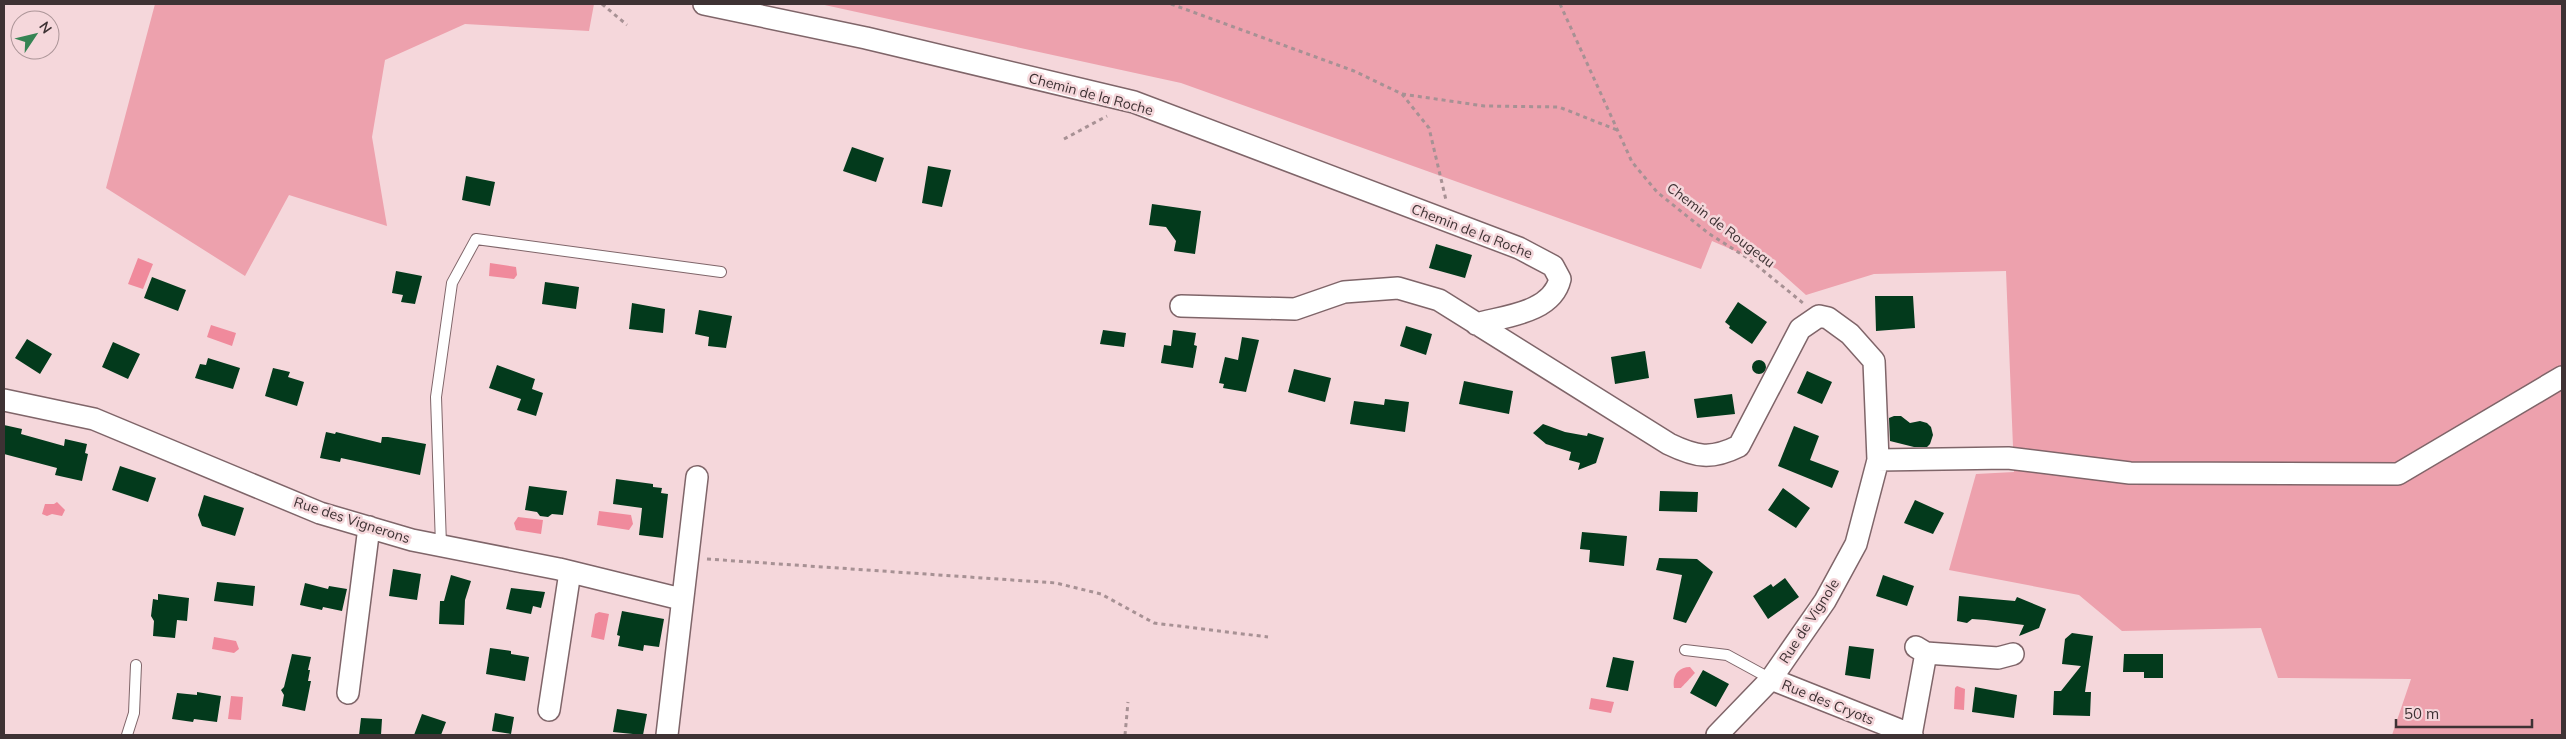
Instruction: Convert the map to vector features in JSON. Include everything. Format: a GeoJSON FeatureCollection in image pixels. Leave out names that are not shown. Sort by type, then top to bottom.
{"type":"FeatureCollection","features":[{"type":"Feature","properties":{"kind":"street","name":"Chemin de la Roche"},"geometry":{"type":"LineString","coordinates":[[704,4],[866,38],[1134,102],[1452,222],[1540,258],[1553,266],[1560,279],[1557,292],[1538,307],[1476,324]]}},
{"type":"Feature","properties":{"kind":"street"},"geometry":{"type":"LineString","coordinates":[[1181,306],[1295,309],[1344,292],[1398,288],[1438,300],[1670,444],[1693,455],[1722,455],[1738,446],[1800,330],[1819,316],[1828,318],[1850,334],[1874,361],[1878,460],[2008,458],[2130,473],[2398,474],[2562,377]]}},
{"type":"Feature","properties":{"kind":"street","name":"Rue des Vignerons"},"geometry":{"type":"LineString","coordinates":[[4,400],[94,419],[320,513],[441,546],[570,572],[681,599]]}},
{"type":"Feature","properties":{"kind":"street","name":"Rue de Vignole"},"geometry":{"type":"LineString","coordinates":[[1717,735],[1771,680],[1826,601],[1856,544],[1878,460]]}},
{"type":"Feature","properties":{"kind":"street"},"geometry":{"type":"LineString","coordinates":[[667,735],[681,599],[697,477]]}},
{"type":"Feature","properties":{"kind":"street"},"geometry":{"type":"LineString","coordinates":[[348,693],[369,527]]}},
{"type":"Feature","properties":{"kind":"street"},"geometry":{"type":"LineString","coordinates":[[549,710],[570,572]]}},
{"type":"Feature","properties":{"kind":"street"},"geometry":{"type":"LineString","coordinates":[[1912,735],[1921,650],[1998,658],[2013,654]]}},
{"type":"Feature","properties":{"kind":"street","name":"Rue des Cryots"},"geometry":{"type":"LineString","coordinates":[[1771,680],[1912,735]]}},
{"type":"Feature","properties":{"kind":"lane"},"geometry":{"type":"LineString","coordinates":[[441,546],[436,397],[452,283],[476,239],[721,272]]}},
{"type":"Feature","properties":{"kind":"lane"},"geometry":{"type":"LineString","coordinates":[[1685,650],[1727,655],[1771,680]]}},
{"type":"Feature","properties":{"kind":"lane"},"geometry":{"type":"LineString","coordinates":[[127,735],[134,713],[136,665]]}},
{"type":"Feature","properties":{"kind":"path"},"geometry":{"type":"LineString","coordinates":[[602,4],[627,25]]}},
{"type":"Feature","properties":{"kind":"path"},"geometry":{"type":"LineString","coordinates":[[1171,4],[1354,71],[1402,94],[1484,106],[1559,107],[1617,130]]}},
{"type":"Feature","properties":{"kind":"path","name":"Chemin de Rougeau"},"geometry":{"type":"LineString","coordinates":[[1560,4],[1632,162],[1657,192],[1708,233],[1749,258],[1819,316]]}},
{"type":"Feature","properties":{"kind":"path"},"geometry":{"type":"LineString","coordinates":[[1402,94],[1429,128],[1452,222]]}},
{"type":"Feature","properties":{"kind":"path"},"geometry":{"type":"LineString","coordinates":[[1064,138],[1134,102]]}},
{"type":"Feature","properties":{"kind":"path"},"geometry":{"type":"LineString","coordinates":[[686,558],[1056,583],[1101,594],[1154,623],[1268,637]]}},
{"type":"Feature","properties":{"kind":"path"},"geometry":{"type":"LineString","coordinates":[[1125,735],[1128,702]]}},
{"type":"Feature","properties":{"kind":"shaded area"},"geometry":{"type":"Polygon","coordinates":[[[155,4],[594,4],[589,31],[465,24],[385,60],[372,137],[387,226],[289,195],[245,276],[106,188],[155,4]]]}},
{"type":"Feature","properties":{"kind":"shaded area"},"geometry":{"type":"Polygon","coordinates":[[[820,4],[2562,4],[2562,735],[2392,735],[2411,679],[2278,678],[2261,628],[2122,631],[2079,595],[1949,570],[1976,474],[2014,472],[2006,271],[1874,274],[1806,295],[1777,269],[1712,241],[1701,269],[1181,83],[820,4]]]}},
{"type":"Feature","properties":{"kind":"shaded area"},"geometry":{"type":"Polygon","coordinates":[[[138,258],[153,264],[143,289],[128,284],[138,258]]]}},
{"type":"Feature","properties":{"kind":"shaded area"},"geometry":{"type":"Polygon","coordinates":[[[490,263],[516,267],[517,275],[514,279],[489,276],[490,263]]]}},
{"type":"Feature","properties":{"kind":"shaded area"},"geometry":{"type":"Polygon","coordinates":[[[211,325],[236,333],[232,346],[207,337],[211,325]]]}},
{"type":"Feature","properties":{"kind":"shaded area"},"geometry":{"type":"Polygon","coordinates":[[[57,502],[65,510],[62,516],[42,514],[45,504],[57,502]]]}},
{"type":"Feature","properties":{"kind":"shaded area"},"geometry":{"type":"Polygon","coordinates":[[[599,511],[631,515],[633,524],[629,530],[597,525],[599,511]]]}},
{"type":"Feature","properties":{"kind":"shaded area"},"geometry":{"type":"Polygon","coordinates":[[[518,517],[543,520],[541,534],[516,530],[514,523],[518,517]]]}},
{"type":"Feature","properties":{"kind":"shaded area"},"geometry":{"type":"Polygon","coordinates":[[[599,612],[609,614],[604,640],[591,637],[595,614],[599,612]]]}},
{"type":"Feature","properties":{"kind":"shaded area"},"geometry":{"type":"Polygon","coordinates":[[[214,637],[236,641],[239,649],[234,653],[212,649],[214,637]]]}},
{"type":"Feature","properties":{"kind":"shaded area"},"geometry":{"type":"Polygon","coordinates":[[[1690,667],[1695,673],[1681,688],[1674,688],[1675,676],[1679,670],[1690,667]]]}},
{"type":"Feature","properties":{"kind":"shaded area"},"geometry":{"type":"Polygon","coordinates":[[[1957,686],[1965,689],[1964,710],[1954,709],[1955,688],[1957,686]]]}},
{"type":"Feature","properties":{"kind":"shaded area"},"geometry":{"type":"Polygon","coordinates":[[[231,696],[243,697],[241,720],[228,719],[231,696]]]}},
{"type":"Feature","properties":{"kind":"shaded area"},"geometry":{"type":"Polygon","coordinates":[[[1591,698],[1614,702],[1611,713],[1589,709],[1591,698]]]}},
{"type":"Feature","properties":{"kind":"building"},"geometry":{"type":"Polygon","coordinates":[[[852,147],[884,158],[876,182],[843,171],[852,147]]]}},
{"type":"Feature","properties":{"kind":"building"},"geometry":{"type":"Polygon","coordinates":[[[928,166],[951,170],[942,207],[922,203],[928,166]]]}},
{"type":"Feature","properties":{"kind":"building"},"geometry":{"type":"Polygon","coordinates":[[[466,176],[495,182],[490,206],[462,200],[466,176]]]}},
{"type":"Feature","properties":{"kind":"building"},"geometry":{"type":"Polygon","coordinates":[[[1152,204],[1201,211],[1195,254],[1174,251],[1176,241],[1166,227],[1149,225],[1152,204]]]}},
{"type":"Feature","properties":{"kind":"building"},"geometry":{"type":"Polygon","coordinates":[[[1436,244],[1472,255],[1465,278],[1429,268],[1436,244]]]}},
{"type":"Feature","properties":{"kind":"building"},"geometry":{"type":"Polygon","coordinates":[[[396,271],[422,276],[415,304],[401,302],[403,295],[392,293],[396,271]]]}},
{"type":"Feature","properties":{"kind":"building"},"geometry":{"type":"Polygon","coordinates":[[[152,277],[186,290],[178,311],[144,298],[152,277]]]}},
{"type":"Feature","properties":{"kind":"building"},"geometry":{"type":"Polygon","coordinates":[[[545,282],[579,287],[576,309],[542,304],[545,282]]]}},
{"type":"Feature","properties":{"kind":"building"},"geometry":{"type":"Polygon","coordinates":[[[1875,296],[1913,296],[1915,328],[1876,331],[1875,296]]]}},
{"type":"Feature","properties":{"kind":"building"},"geometry":{"type":"Polygon","coordinates":[[[1738,302],[1767,322],[1752,344],[1729,328],[1730,326],[1725,322],[1738,302]]]}},
{"type":"Feature","properties":{"kind":"building"},"geometry":{"type":"Polygon","coordinates":[[[632,303],[665,309],[663,333],[629,329],[632,303]]]}},
{"type":"Feature","properties":{"kind":"building"},"geometry":{"type":"Polygon","coordinates":[[[699,310],[732,316],[726,348],[708,346],[709,337],[695,334],[699,310]]]}},
{"type":"Feature","properties":{"kind":"building"},"geometry":{"type":"Polygon","coordinates":[[[1406,326],[1432,334],[1426,355],[1400,346],[1406,326]]]}},
{"type":"Feature","properties":{"kind":"building"},"geometry":{"type":"Polygon","coordinates":[[[1103,330],[1126,333],[1124,347],[1100,344],[1103,330]]]}},
{"type":"Feature","properties":{"kind":"building"},"geometry":{"type":"Polygon","coordinates":[[[1173,330],[1196,333],[1194,345],[1197,346],[1193,368],[1161,363],[1164,345],[1171,346],[1173,330]]]}},
{"type":"Feature","properties":{"kind":"building"},"geometry":{"type":"Polygon","coordinates":[[[1242,337],[1259,340],[1246,392],[1223,388],[1224,384],[1219,383],[1225,357],[1238,360],[1242,337]]]}},
{"type":"Feature","properties":{"kind":"building"},"geometry":{"type":"Polygon","coordinates":[[[27,339],[52,354],[40,374],[15,358],[27,339]]]}},
{"type":"Feature","properties":{"kind":"building"},"geometry":{"type":"Polygon","coordinates":[[[113,342],[140,354],[128,379],[102,367],[113,342]]]}},
{"type":"Feature","properties":{"kind":"building"},"geometry":{"type":"Polygon","coordinates":[[[1645,351],[1649,378],[1615,384],[1611,357],[1645,351]]]}},
{"type":"Feature","properties":{"kind":"building"},"geometry":{"type":"Polygon","coordinates":[[[208,358],[240,368],[233,389],[195,378],[200,364],[206,365],[208,358]]]}},
{"type":"Feature","properties":{"kind":"building"},"geometry":{"type":"Polygon","coordinates":[[[1756,360],[1762,360],[1766,367],[1762,374],[1756,374],[1752,370],[1752,364],[1756,360]]]}},
{"type":"Feature","properties":{"kind":"building"},"geometry":{"type":"Polygon","coordinates":[[[497,365],[535,379],[532,389],[543,393],[536,416],[517,410],[521,399],[489,388],[497,365]]]}},
{"type":"Feature","properties":{"kind":"building"},"geometry":{"type":"Polygon","coordinates":[[[273,368],[290,372],[288,377],[304,382],[297,406],[265,396],[273,368]]]}},
{"type":"Feature","properties":{"kind":"building"},"geometry":{"type":"Polygon","coordinates":[[[1294,369],[1331,378],[1325,402],[1288,392],[1294,369]]]}},
{"type":"Feature","properties":{"kind":"building"},"geometry":{"type":"Polygon","coordinates":[[[1807,371],[1832,382],[1822,404],[1797,393],[1807,371]]]}},
{"type":"Feature","properties":{"kind":"building"},"geometry":{"type":"Polygon","coordinates":[[[1464,381],[1513,391],[1509,414],[1459,404],[1464,381]]]}},
{"type":"Feature","properties":{"kind":"building"},"geometry":{"type":"Polygon","coordinates":[[[1732,394],[1735,414],[1697,418],[1694,399],[1732,394]]]}},
{"type":"Feature","properties":{"kind":"building"},"geometry":{"type":"Polygon","coordinates":[[[1385,399],[1409,402],[1405,432],[1350,424],[1354,401],[1384,405],[1385,399]]]}},
{"type":"Feature","properties":{"kind":"building"},"geometry":{"type":"Polygon","coordinates":[[[1901,416],[1910,423],[1920,421],[1927,423],[1931,427],[1933,435],[1930,444],[1927,447],[1914,447],[1890,441],[1889,418],[1901,416]]]}},
{"type":"Feature","properties":{"kind":"building"},"geometry":{"type":"Polygon","coordinates":[[[1543,424],[1565,432],[1587,436],[1588,433],[1604,438],[1596,463],[1578,470],[1580,463],[1569,460],[1571,452],[1546,444],[1533,433],[1543,424]]]}},
{"type":"Feature","properties":{"kind":"building"},"geometry":{"type":"Polygon","coordinates":[[[4,425],[22,429],[21,434],[64,446],[65,439],[87,444],[85,453],[88,454],[82,481],[55,475],[57,468],[4,454],[4,425]]]}},
{"type":"Feature","properties":{"kind":"building"},"geometry":{"type":"Polygon","coordinates":[[[1794,426],[1819,436],[1810,460],[1839,471],[1832,488],[1778,466],[1794,426]]]}},
{"type":"Feature","properties":{"kind":"building"},"geometry":{"type":"Polygon","coordinates":[[[326,432],[335,434],[336,432],[381,443],[382,437],[388,437],[426,444],[420,475],[341,458],[340,462],[320,458],[326,432]]]}},
{"type":"Feature","properties":{"kind":"building"},"geometry":{"type":"Polygon","coordinates":[[[120,466],[156,478],[148,502],[112,490],[120,466]]]}},
{"type":"Feature","properties":{"kind":"building"},"geometry":{"type":"Polygon","coordinates":[[[616,479],[653,484],[653,487],[662,488],[661,493],[668,494],[663,538],[639,535],[642,508],[613,504],[616,479]]]}},
{"type":"Feature","properties":{"kind":"building"},"geometry":{"type":"Polygon","coordinates":[[[529,486],[567,491],[563,515],[540,516],[537,512],[525,510],[529,486]]]}},
{"type":"Feature","properties":{"kind":"building"},"geometry":{"type":"Polygon","coordinates":[[[1783,488],[1810,508],[1796,528],[1768,510],[1783,488]]]}},
{"type":"Feature","properties":{"kind":"building"},"geometry":{"type":"Polygon","coordinates":[[[1660,491],[1698,492],[1697,512],[1659,511],[1660,491]]]}},
{"type":"Feature","properties":{"kind":"building"},"geometry":{"type":"Polygon","coordinates":[[[204,495],[244,508],[235,536],[202,526],[198,515],[204,495]]]}},
{"type":"Feature","properties":{"kind":"building"},"geometry":{"type":"Polygon","coordinates":[[[1915,500],[1944,513],[1933,534],[1904,523],[1915,500]]]}},
{"type":"Feature","properties":{"kind":"building"},"geometry":{"type":"Polygon","coordinates":[[[1582,532],[1627,536],[1624,566],[1589,562],[1590,550],[1580,549],[1582,532]]]}},
{"type":"Feature","properties":{"kind":"building"},"geometry":{"type":"Polygon","coordinates":[[[1659,558],[1697,559],[1713,572],[1686,623],[1673,619],[1682,575],[1656,570],[1659,558]]]}},
{"type":"Feature","properties":{"kind":"building"},"geometry":{"type":"Polygon","coordinates":[[[393,569],[421,574],[417,600],[389,596],[393,569]]]}},
{"type":"Feature","properties":{"kind":"building"},"geometry":{"type":"Polygon","coordinates":[[[451,575],[471,581],[465,600],[464,625],[439,624],[440,601],[444,601],[451,575]]]}},
{"type":"Feature","properties":{"kind":"building"},"geometry":{"type":"Polygon","coordinates":[[[1883,575],[1914,586],[1907,606],[1876,596],[1883,575]]]}},
{"type":"Feature","properties":{"kind":"building"},"geometry":{"type":"Polygon","coordinates":[[[1785,578],[1799,597],[1768,619],[1753,596],[1771,584],[1773,587],[1785,578]]]}},
{"type":"Feature","properties":{"kind":"building"},"geometry":{"type":"Polygon","coordinates":[[[217,582],[255,586],[253,606],[214,601],[217,582]]]}},
{"type":"Feature","properties":{"kind":"building"},"geometry":{"type":"Polygon","coordinates":[[[305,583],[328,589],[329,586],[347,589],[342,611],[323,607],[322,610],[300,605],[305,583]]]}},
{"type":"Feature","properties":{"kind":"building"},"geometry":{"type":"Polygon","coordinates":[[[511,588],[545,592],[541,608],[533,606],[531,614],[506,609],[511,588]]]}},
{"type":"Feature","properties":{"kind":"building"},"geometry":{"type":"Polygon","coordinates":[[[158,594],[189,598],[187,621],[177,620],[175,638],[153,636],[154,621],[151,616],[153,599],[158,600],[158,594]]]}},
{"type":"Feature","properties":{"kind":"building"},"geometry":{"type":"Polygon","coordinates":[[[1959,596],[2015,601],[2017,597],[2046,609],[2039,628],[2019,636],[2024,625],[1972,619],[1967,623],[1957,621],[1959,596]]]}},
{"type":"Feature","properties":{"kind":"building"},"geometry":{"type":"Polygon","coordinates":[[[622,611],[664,619],[659,647],[644,645],[643,651],[618,646],[620,636],[617,635],[622,611]]]}},
{"type":"Feature","properties":{"kind":"building"},"geometry":{"type":"Polygon","coordinates":[[[2072,633],[2093,636],[2085,692],[2091,692],[2090,716],[2053,715],[2054,691],[2061,691],[2081,666],[2062,664],[2065,639],[2072,633]]]}},
{"type":"Feature","properties":{"kind":"building"},"geometry":{"type":"Polygon","coordinates":[[[1849,646],[1874,649],[1870,679],[1845,675],[1849,646]]]}},
{"type":"Feature","properties":{"kind":"building"},"geometry":{"type":"Polygon","coordinates":[[[490,648],[511,651],[511,654],[529,657],[525,681],[486,674],[490,648]]]}},
{"type":"Feature","properties":{"kind":"building"},"geometry":{"type":"Polygon","coordinates":[[[292,654],[311,657],[308,681],[311,681],[305,711],[282,706],[284,695],[281,690],[284,687],[292,654]]]}},
{"type":"Feature","properties":{"kind":"building"},"geometry":{"type":"Polygon","coordinates":[[[2124,654],[2163,654],[2163,678],[2144,678],[2144,672],[2123,672],[2124,654]]]}},
{"type":"Feature","properties":{"kind":"building"},"geometry":{"type":"Polygon","coordinates":[[[1613,657],[1634,661],[1628,691],[1606,687],[1613,657]]]}},
{"type":"Feature","properties":{"kind":"building"},"geometry":{"type":"Polygon","coordinates":[[[1703,670],[1729,684],[1716,707],[1690,693],[1703,670]]]}},
{"type":"Feature","properties":{"kind":"building"},"geometry":{"type":"Polygon","coordinates":[[[1975,687],[2017,695],[2014,718],[1972,712],[1975,687]]]}},
{"type":"Feature","properties":{"kind":"building"},"geometry":{"type":"Polygon","coordinates":[[[197,692],[221,696],[217,722],[194,719],[193,722],[172,719],[177,693],[197,695],[197,692]]]}},
{"type":"Feature","properties":{"kind":"building"},"geometry":{"type":"Polygon","coordinates":[[[617,709],[647,714],[643,735],[613,732],[617,709]]]}},
{"type":"Feature","properties":{"kind":"building"},"geometry":{"type":"Polygon","coordinates":[[[495,713],[514,717],[511,734],[492,731],[495,713]]]}},
{"type":"Feature","properties":{"kind":"building"},"geometry":{"type":"Polygon","coordinates":[[[422,714],[446,722],[441,735],[414,735],[422,714]]]}},
{"type":"Feature","properties":{"kind":"building"},"geometry":{"type":"Polygon","coordinates":[[[361,718],[382,719],[381,735],[359,735],[361,718]]]}}]}
